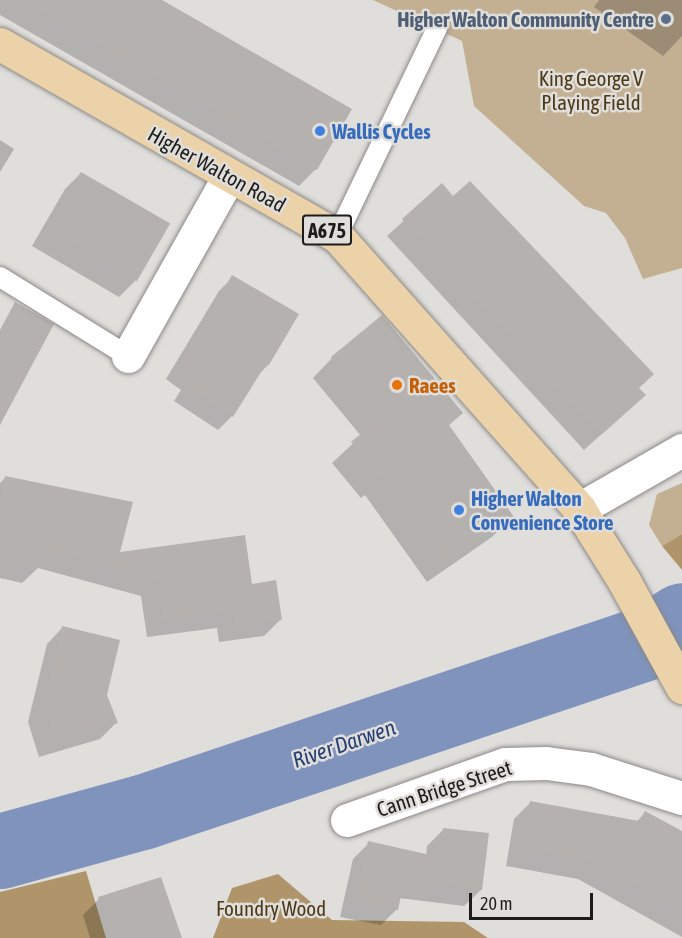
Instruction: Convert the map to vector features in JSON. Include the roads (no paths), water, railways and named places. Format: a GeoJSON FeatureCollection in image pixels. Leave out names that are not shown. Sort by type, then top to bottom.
{"type":"FeatureCollection","features":[{"type":"Feature","properties":{"kind":"main road","name":"Higher Walton Road"},"geometry":{"type":"LineString","coordinates":[[0,44],[338,236],[579,509]]}},
{"type":"Feature","properties":{"kind":"main road","name":"A675"},"geometry":{"type":"LineString","coordinates":[[579,509],[624,581],[682,687]]}},
{"type":"Feature","properties":{"kind":"street"},"geometry":{"type":"LineString","coordinates":[[128,356],[229,176]]}},
{"type":"Feature","properties":{"kind":"street"},"geometry":{"type":"LineString","coordinates":[[579,509],[682,450]]}},
{"type":"Feature","properties":{"kind":"street","name":"Cann Bridge Street"},"geometry":{"type":"LineString","coordinates":[[347,820],[505,764],[546,763],[591,769],[682,798]]}},
{"type":"Feature","properties":{"kind":"lane"},"geometry":{"type":"LineString","coordinates":[[338,236],[437,28]]}},
{"type":"Feature","properties":{"kind":"lane"},"geometry":{"type":"LineString","coordinates":[[0,278],[128,356]]}},
{"type":"Feature","properties":{"kind":"waterway","name":"River Darwen"},"geometry":{"type":"LineString","coordinates":[[0,851],[142,812],[648,642],[682,620]]}},
{"type":"Feature","properties":{"kind":"place","name":"Higher Walton Community Centre"},"geometry":{"type":"Point","coordinates":[666,19]}},
{"type":"Feature","properties":{"kind":"place","name":"Wallis Cycles"},"geometry":{"type":"Point","coordinates":[320,131]}},
{"type":"Feature","properties":{"kind":"place","name":"Raees"},"geometry":{"type":"Point","coordinates":[397,385]}},
{"type":"Feature","properties":{"kind":"place","name":"Higher Walton Convenience Store"},"geometry":{"type":"Point","coordinates":[459,510]}},
{"type":"Feature","properties":{"kind":"park label","name":"King George V Playing Field"},"geometry":{"type":"Point","coordinates":[591,90]}},
{"type":"Feature","properties":{"kind":"park label","name":"Foundry Wood"},"geometry":{"type":"Point","coordinates":[271,908]}}]}
